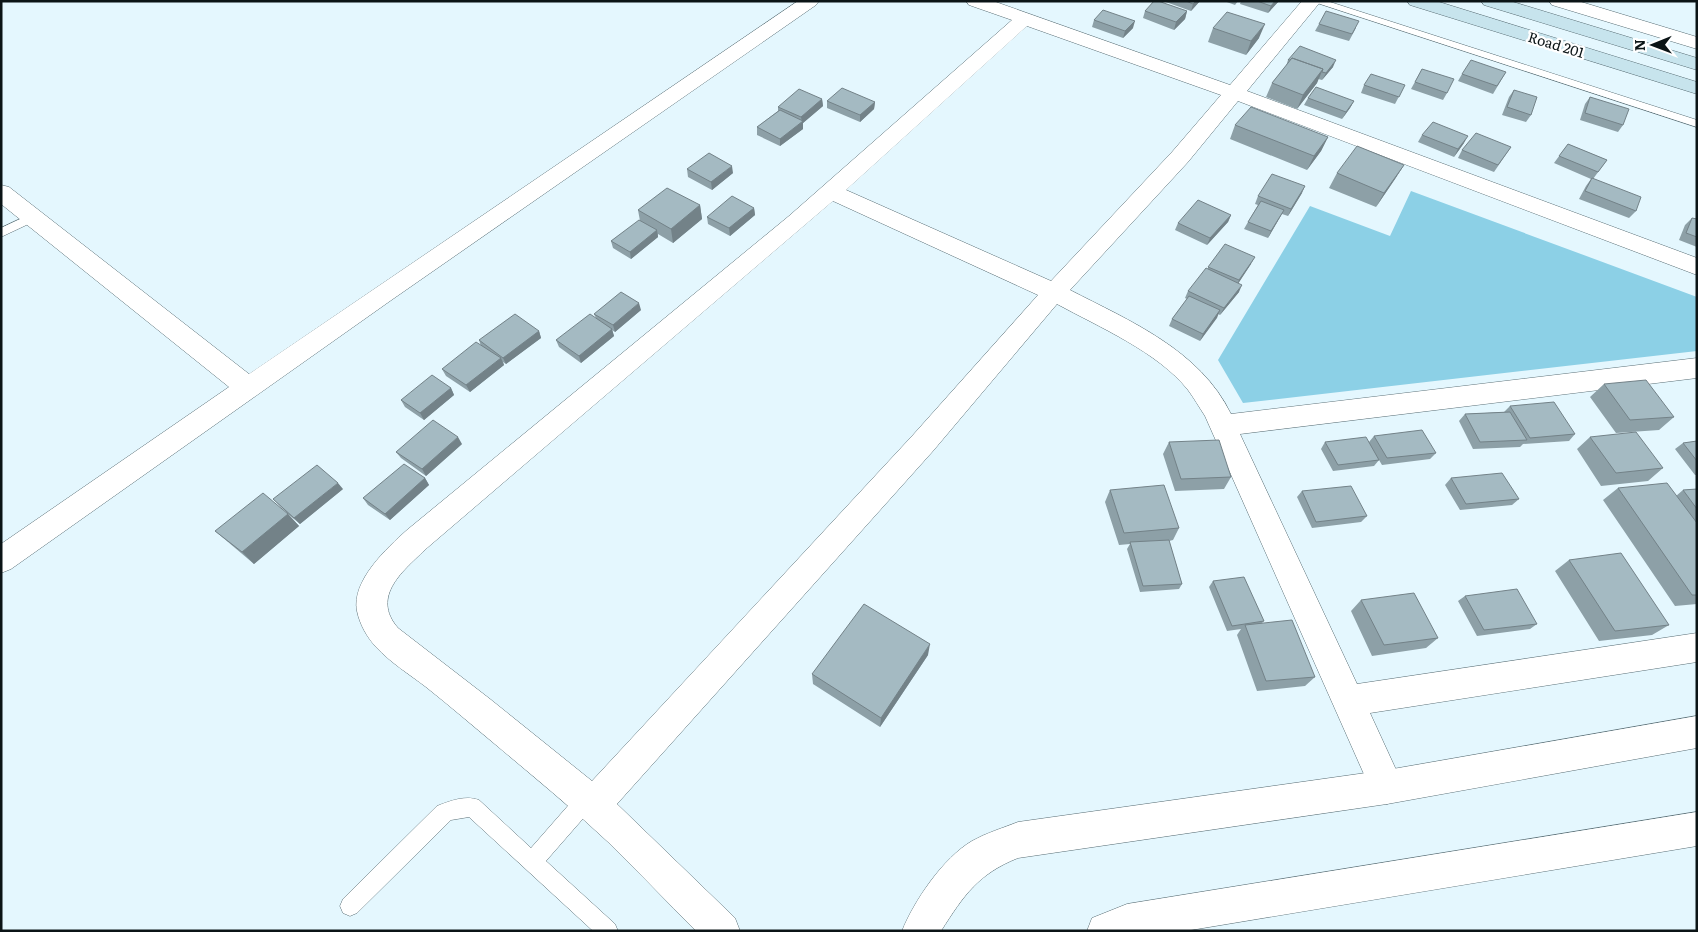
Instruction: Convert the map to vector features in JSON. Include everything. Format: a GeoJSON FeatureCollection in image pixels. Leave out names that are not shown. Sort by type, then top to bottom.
{"type":"FeatureCollection","features":[{"type":"Feature","properties":{"kind":"main road","name":"Road 201"},"geometry":{"type":"LineString","coordinates":[[1416,1],[1697,88]]}},
{"type":"Feature","properties":{"kind":"main road","name":"Road 201"},"geometry":{"type":"LineString","coordinates":[[1490,1],[1697,64]]}},
{"type":"Feature","properties":{"kind":"street"},"geometry":{"type":"LineString","coordinates":[[1,560],[810,1]]}},
{"type":"Feature","properties":{"kind":"street"},"geometry":{"type":"LineString","coordinates":[[975,1],[1234,93],[1697,267]]}},
{"type":"Feature","properties":{"kind":"street"},"geometry":{"type":"LineString","coordinates":[[590,802],[923,443],[1054,292],[1180,157],[1312,1]]}},
{"type":"Feature","properties":{"kind":"street"},"geometry":{"type":"LineString","coordinates":[[1558,1],[1697,43]]}},
{"type":"Feature","properties":{"kind":"street"},"geometry":{"type":"LineString","coordinates":[[722,931],[590,802],[444,681],[388,638],[375,621],[372,607],[374,594],[378,583],[394,561],[417,539],[585,400],[830,191],[1024,19]]}},
{"type":"Feature","properties":{"kind":"street"},"geometry":{"type":"LineString","coordinates":[[830,191],[1054,292],[1140,338],[1171,359],[1196,382],[1216,411],[1347,701],[1388,787]]}},
{"type":"Feature","properties":{"kind":"street"},"geometry":{"type":"LineString","coordinates":[[1,192],[248,388]]}},
{"type":"Feature","properties":{"kind":"street"},"geometry":{"type":"LineString","coordinates":[[1223,426],[1697,368]]}},
{"type":"Feature","properties":{"kind":"street"},"geometry":{"type":"LineString","coordinates":[[1347,701],[1697,647]]}},
{"type":"Feature","properties":{"kind":"street"},"geometry":{"type":"LineString","coordinates":[[920,931],[955,880],[980,856],[995,848],[1018,840],[1388,787],[1697,732]]}},
{"type":"Feature","properties":{"kind":"street"},"geometry":{"type":"LineString","coordinates":[[1105,931],[1127,922],[1697,829]]}},
{"type":"Feature","properties":{"kind":"lane"},"geometry":{"type":"LineString","coordinates":[[1316,1],[1697,124]]}},
{"type":"Feature","properties":{"kind":"lane"},"geometry":{"type":"LineString","coordinates":[[1,233],[33,217]]}},
{"type":"Feature","properties":{"kind":"lane"},"geometry":{"type":"LineString","coordinates":[[532,862],[590,802]]}},
{"type":"Feature","properties":{"kind":"lane"},"geometry":{"type":"LineString","coordinates":[[350,906],[444,813],[453,809],[472,807],[608,931]]}},
{"type":"Feature","properties":{"kind":"shaded area"},"geometry":{"type":"Polygon","coordinates":[[[1411,191],[1697,297],[1697,351],[1243,403],[1218,360],[1310,206],[1390,236],[1411,191]]]}},
{"type":"Feature","properties":{"kind":"building"},"geometry":{"type":"Polygon","coordinates":[[[1154,1],[1187,11],[1176,22],[1145,11],[1154,1]]]}},
{"type":"Feature","properties":{"kind":"building"},"geometry":{"type":"Polygon","coordinates":[[[1257,1],[1275,1],[1271,6],[1257,1]]]}},
{"type":"Feature","properties":{"kind":"building"},"geometry":{"type":"Polygon","coordinates":[[[1103,10],[1135,21],[1125,31],[1094,20],[1103,10]]]}},
{"type":"Feature","properties":{"kind":"building"},"geometry":{"type":"Polygon","coordinates":[[[1326,11],[1359,21],[1352,34],[1319,24],[1326,11]]]}},
{"type":"Feature","properties":{"kind":"building"},"geometry":{"type":"Polygon","coordinates":[[[1227,12],[1265,24],[1251,41],[1213,28],[1227,12]]]}},
{"type":"Feature","properties":{"kind":"building"},"geometry":{"type":"Polygon","coordinates":[[[1300,46],[1336,60],[1326,73],[1322,72],[1323,69],[1292,58],[1288,60],[1300,46]]]}},
{"type":"Feature","properties":{"kind":"building"},"geometry":{"type":"Polygon","coordinates":[[[1292,58],[1323,69],[1303,95],[1272,83],[1292,58]]]}},
{"type":"Feature","properties":{"kind":"building"},"geometry":{"type":"Polygon","coordinates":[[[1471,60],[1506,72],[1497,86],[1462,74],[1471,60]]]}},
{"type":"Feature","properties":{"kind":"building"},"geometry":{"type":"Polygon","coordinates":[[[1422,69],[1454,79],[1447,93],[1415,82],[1422,69]]]}},
{"type":"Feature","properties":{"kind":"building"},"geometry":{"type":"Polygon","coordinates":[[[1371,74],[1405,85],[1399,97],[1364,85],[1371,74]]]}},
{"type":"Feature","properties":{"kind":"building"},"geometry":{"type":"Polygon","coordinates":[[[1316,87],[1354,101],[1346,112],[1308,98],[1316,87]]]}},
{"type":"Feature","properties":{"kind":"building"},"geometry":{"type":"Polygon","coordinates":[[[842,88],[875,102],[860,115],[827,101],[842,88]]]}},
{"type":"Feature","properties":{"kind":"building"},"geometry":{"type":"Polygon","coordinates":[[[799,89],[822,99],[801,117],[778,107],[799,89]]]}},
{"type":"Feature","properties":{"kind":"building"},"geometry":{"type":"Polygon","coordinates":[[[1514,90],[1537,97],[1531,115],[1507,107],[1514,90]]]}},
{"type":"Feature","properties":{"kind":"building"},"geometry":{"type":"Polygon","coordinates":[[[1590,97],[1629,109],[1623,125],[1585,113],[1590,97]]]}},
{"type":"Feature","properties":{"kind":"building"},"geometry":{"type":"Polygon","coordinates":[[[1251,107],[1328,137],[1314,156],[1235,125],[1251,107]]]}},
{"type":"Feature","properties":{"kind":"building"},"geometry":{"type":"Polygon","coordinates":[[[780,110],[803,121],[780,139],[757,127],[780,110]]]}},
{"type":"Feature","properties":{"kind":"building"},"geometry":{"type":"Polygon","coordinates":[[[1433,122],[1468,136],[1458,149],[1422,135],[1433,122]]]}},
{"type":"Feature","properties":{"kind":"building"},"geometry":{"type":"Polygon","coordinates":[[[1476,133],[1511,147],[1498,165],[1462,150],[1476,133]]]}},
{"type":"Feature","properties":{"kind":"building"},"geometry":{"type":"Polygon","coordinates":[[[1568,144],[1607,160],[1598,172],[1559,156],[1568,144]]]}},
{"type":"Feature","properties":{"kind":"building"},"geometry":{"type":"Polygon","coordinates":[[[1357,146],[1404,165],[1384,193],[1337,173],[1357,146]]]}},
{"type":"Feature","properties":{"kind":"building"},"geometry":{"type":"Polygon","coordinates":[[[709,153],[732,166],[711,182],[687,169],[709,153]]]}},
{"type":"Feature","properties":{"kind":"building"},"geometry":{"type":"Polygon","coordinates":[[[1272,174],[1305,186],[1291,209],[1258,196],[1272,174]]]}},
{"type":"Feature","properties":{"kind":"building"},"geometry":{"type":"Polygon","coordinates":[[[1592,178],[1641,197],[1636,211],[1585,191],[1592,178]]]}},
{"type":"Feature","properties":{"kind":"building"},"geometry":{"type":"Polygon","coordinates":[[[667,188],[700,205],[671,229],[638,210],[667,188]]]}},
{"type":"Feature","properties":{"kind":"building"},"geometry":{"type":"Polygon","coordinates":[[[732,196],[754,208],[729,228],[707,217],[732,196]]]}},
{"type":"Feature","properties":{"kind":"building"},"geometry":{"type":"Polygon","coordinates":[[[1198,200],[1231,215],[1210,238],[1178,223],[1198,200]]]}},
{"type":"Feature","properties":{"kind":"building"},"geometry":{"type":"Polygon","coordinates":[[[1261,201],[1284,210],[1271,231],[1248,222],[1261,201]]]}},
{"type":"Feature","properties":{"kind":"building"},"geometry":{"type":"Polygon","coordinates":[[[1692,218],[1697,219],[1697,237],[1686,233],[1692,218]]]}},
{"type":"Feature","properties":{"kind":"building"},"geometry":{"type":"Polygon","coordinates":[[[639,220],[657,230],[630,252],[611,241],[639,220]]]}},
{"type":"Feature","properties":{"kind":"building"},"geometry":{"type":"Polygon","coordinates":[[[1225,244],[1255,257],[1239,280],[1208,267],[1225,244]]]}},
{"type":"Feature","properties":{"kind":"building"},"geometry":{"type":"Polygon","coordinates":[[[1206,268],[1242,285],[1224,308],[1188,291],[1206,268]]]}},
{"type":"Feature","properties":{"kind":"building"},"geometry":{"type":"Polygon","coordinates":[[[621,292],[639,303],[613,325],[594,314],[621,292]]]}},
{"type":"Feature","properties":{"kind":"building"},"geometry":{"type":"Polygon","coordinates":[[[1189,296],[1220,310],[1203,334],[1172,319],[1189,296]]]}},
{"type":"Feature","properties":{"kind":"building"},"geometry":{"type":"Polygon","coordinates":[[[515,314],[539,331],[503,358],[479,340],[515,314]]]}},
{"type":"Feature","properties":{"kind":"building"},"geometry":{"type":"Polygon","coordinates":[[[590,314],[612,329],[579,356],[556,340],[590,314]]]}},
{"type":"Feature","properties":{"kind":"building"},"geometry":{"type":"Polygon","coordinates":[[[476,342],[501,358],[466,385],[442,369],[476,342]]]}},
{"type":"Feature","properties":{"kind":"building"},"geometry":{"type":"Polygon","coordinates":[[[432,375],[451,388],[420,413],[401,400],[432,375]]]}},
{"type":"Feature","properties":{"kind":"building"},"geometry":{"type":"Polygon","coordinates":[[[1646,380],[1674,417],[1630,420],[1604,384],[1646,380]]]}},
{"type":"Feature","properties":{"kind":"building"},"geometry":{"type":"Polygon","coordinates":[[[1554,402],[1575,434],[1530,438],[1510,406],[1554,402]]]}},
{"type":"Feature","properties":{"kind":"building"},"geometry":{"type":"Polygon","coordinates":[[[1510,412],[1527,440],[1480,442],[1465,414],[1510,412]]]}},
{"type":"Feature","properties":{"kind":"building"},"geometry":{"type":"Polygon","coordinates":[[[433,420],[458,437],[422,469],[396,452],[433,420]]]}},
{"type":"Feature","properties":{"kind":"building"},"geometry":{"type":"Polygon","coordinates":[[[1422,430],[1436,453],[1387,458],[1374,436],[1422,430]]]}},
{"type":"Feature","properties":{"kind":"building"},"geometry":{"type":"Polygon","coordinates":[[[1636,432],[1663,468],[1616,473],[1590,437],[1636,432]]]}},
{"type":"Feature","properties":{"kind":"building"},"geometry":{"type":"Polygon","coordinates":[[[1366,437],[1379,460],[1338,465],[1325,442],[1366,437]]]}},
{"type":"Feature","properties":{"kind":"building"},"geometry":{"type":"Polygon","coordinates":[[[1219,440],[1231,477],[1181,479],[1169,442],[1219,440]]]}},
{"type":"Feature","properties":{"kind":"building"},"geometry":{"type":"Polygon","coordinates":[[[1697,441],[1697,461],[1683,443],[1697,441]]]}},
{"type":"Feature","properties":{"kind":"building"},"geometry":{"type":"Polygon","coordinates":[[[404,464],[425,478],[385,514],[363,498],[404,464]]]}},
{"type":"Feature","properties":{"kind":"building"},"geometry":{"type":"Polygon","coordinates":[[[317,465],[338,483],[294,518],[273,499],[317,465]]]}},
{"type":"Feature","properties":{"kind":"building"},"geometry":{"type":"Polygon","coordinates":[[[1502,473],[1519,499],[1466,504],[1451,478],[1502,473]]]}},
{"type":"Feature","properties":{"kind":"building"},"geometry":{"type":"Polygon","coordinates":[[[1667,483],[1697,523],[1697,595],[1692,595],[1618,488],[1667,483]]]}},
{"type":"Feature","properties":{"kind":"building"},"geometry":{"type":"Polygon","coordinates":[[[1164,485],[1179,528],[1124,533],[1110,490],[1164,485]]]}},
{"type":"Feature","properties":{"kind":"building"},"geometry":{"type":"Polygon","coordinates":[[[1351,486],[1367,516],[1316,522],[1302,491],[1351,486]]]}},
{"type":"Feature","properties":{"kind":"building"},"geometry":{"type":"Polygon","coordinates":[[[1697,489],[1697,509],[1683,490],[1697,489]]]}},
{"type":"Feature","properties":{"kind":"building"},"geometry":{"type":"Polygon","coordinates":[[[263,493],[288,514],[242,552],[215,531],[263,493]]]}},
{"type":"Feature","properties":{"kind":"building"},"geometry":{"type":"Polygon","coordinates":[[[1169,540],[1182,584],[1143,586],[1130,542],[1169,540]]]}},
{"type":"Feature","properties":{"kind":"building"},"geometry":{"type":"Polygon","coordinates":[[[1621,553],[1669,625],[1615,631],[1569,560],[1621,553]]]}},
{"type":"Feature","properties":{"kind":"building"},"geometry":{"type":"Polygon","coordinates":[[[1244,577],[1264,621],[1232,626],[1213,581],[1244,577]]]}},
{"type":"Feature","properties":{"kind":"building"},"geometry":{"type":"Polygon","coordinates":[[[1517,589],[1537,624],[1484,630],[1465,596],[1517,589]]]}},
{"type":"Feature","properties":{"kind":"building"},"geometry":{"type":"Polygon","coordinates":[[[1414,593],[1438,638],[1384,645],[1361,600],[1414,593]]]}},
{"type":"Feature","properties":{"kind":"building"},"geometry":{"type":"Polygon","coordinates":[[[864,604],[930,644],[881,718],[812,674],[864,604]]]}},
{"type":"Feature","properties":{"kind":"building"},"geometry":{"type":"Polygon","coordinates":[[[1292,620],[1315,677],[1266,681],[1245,625],[1292,620]]]}}]}
